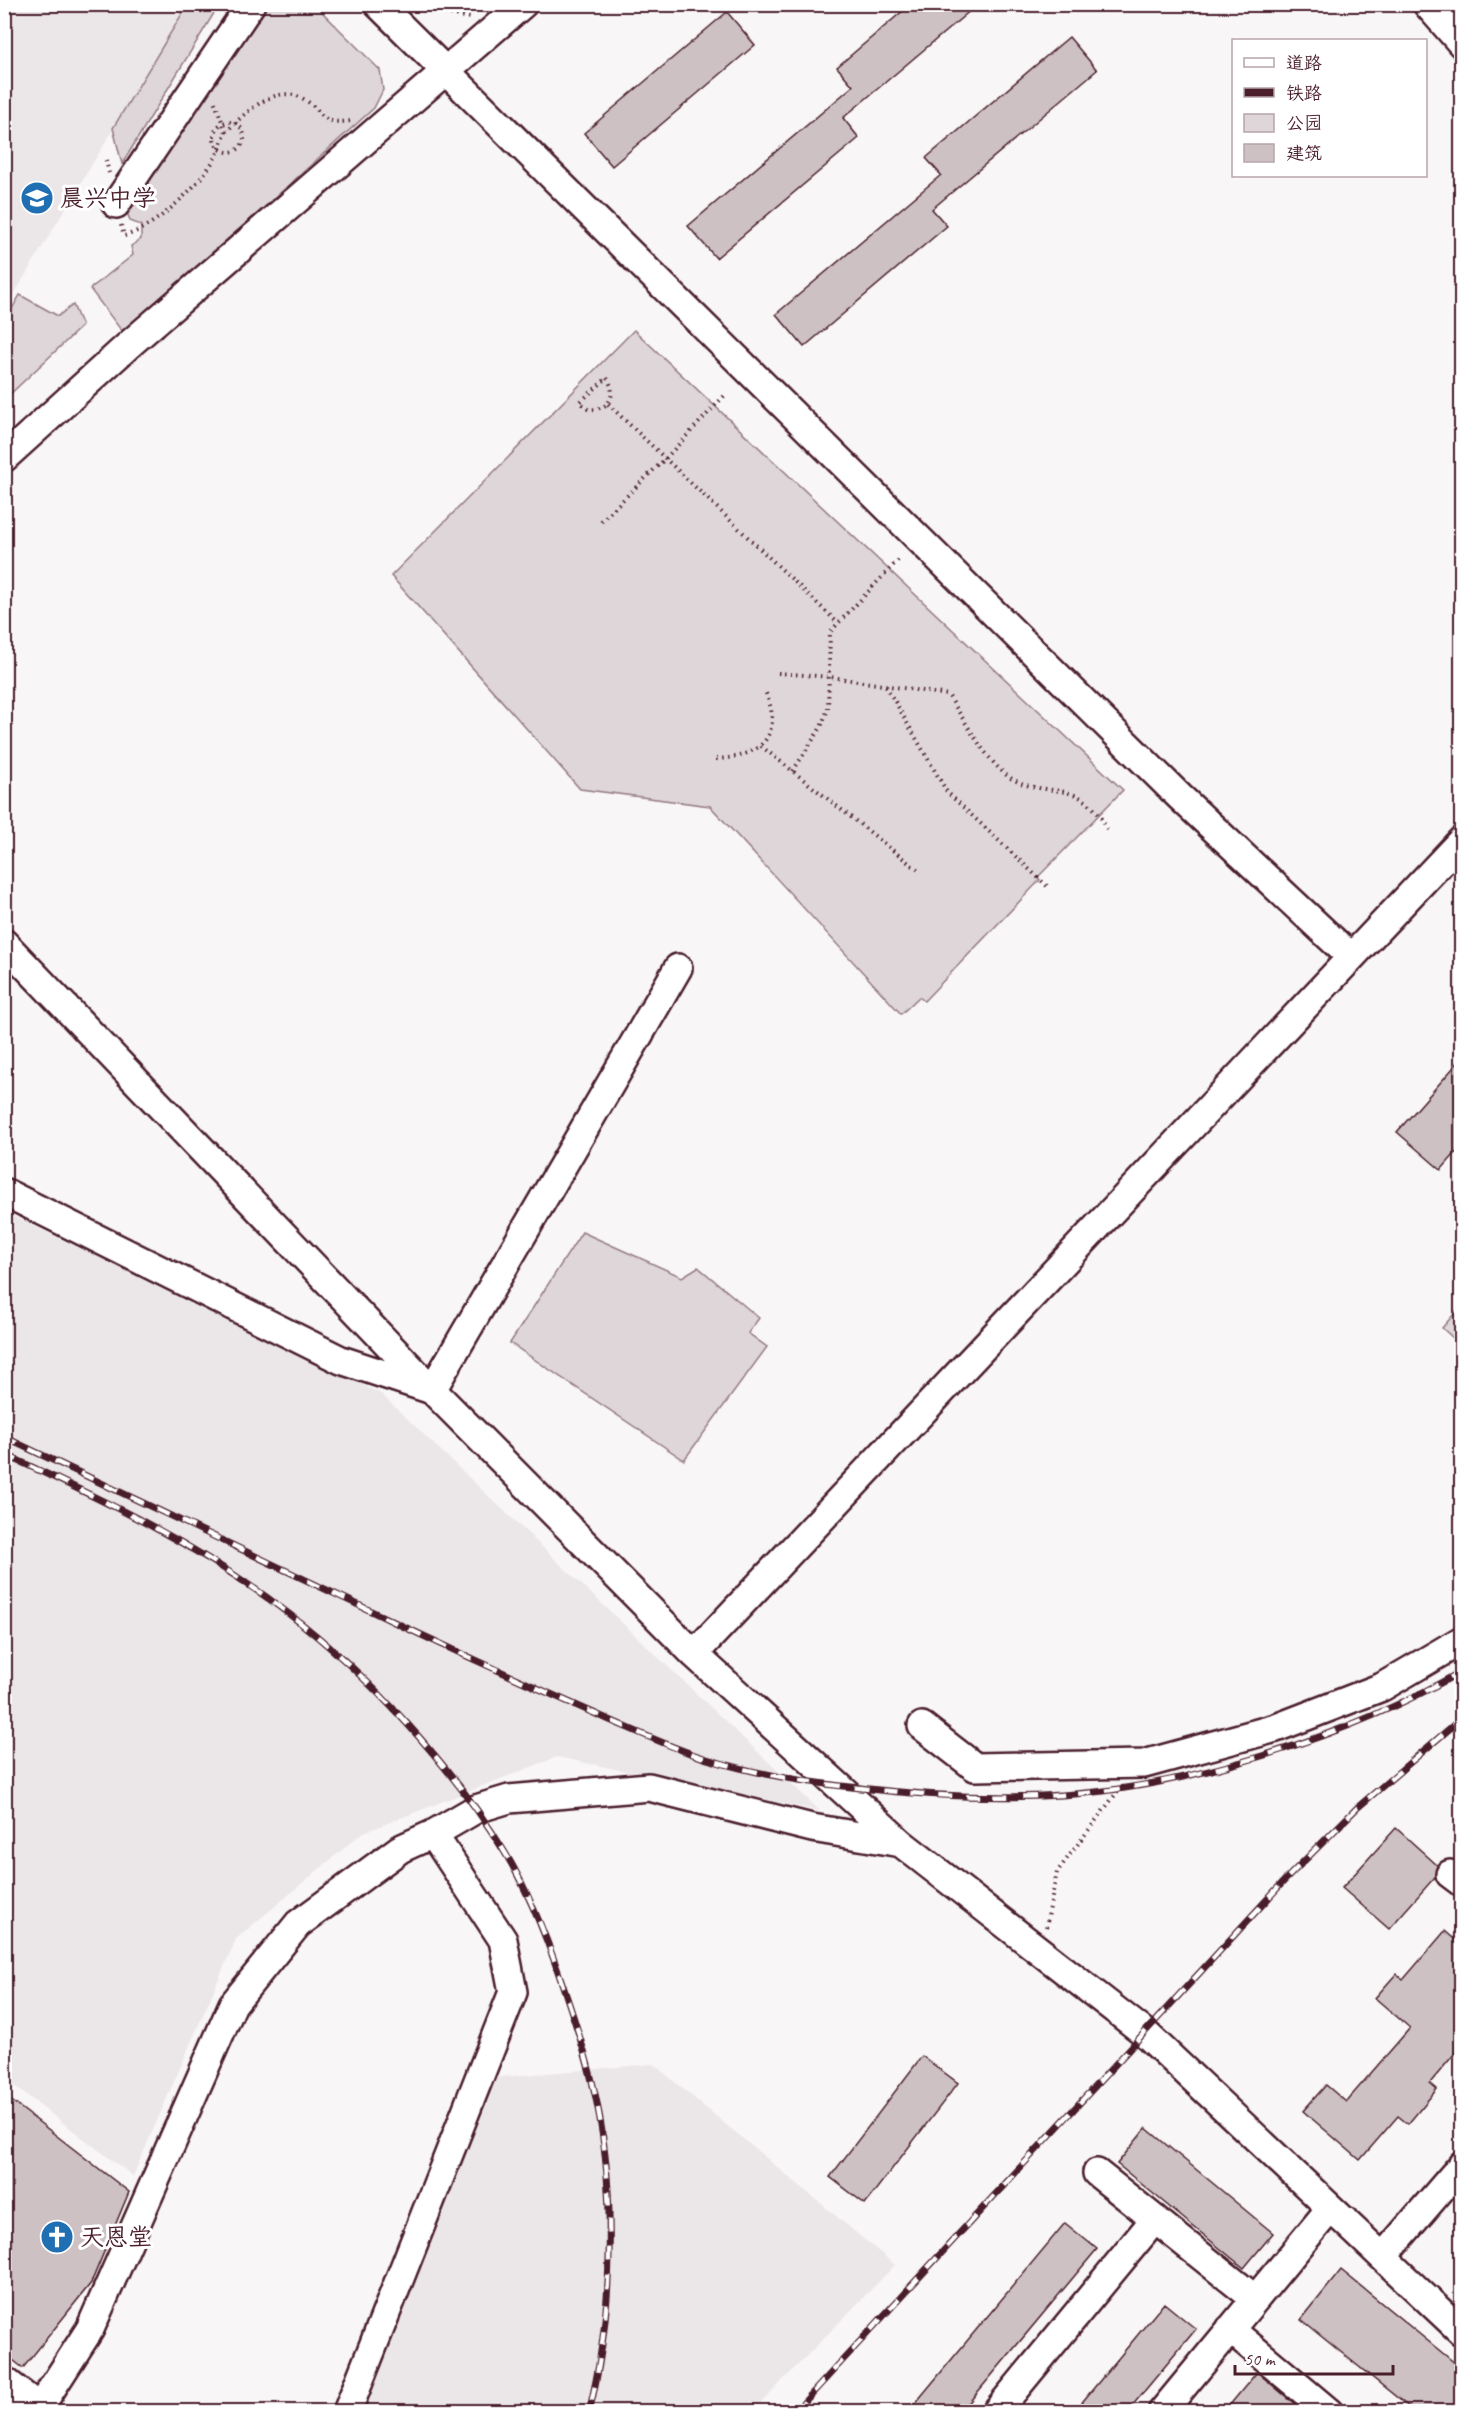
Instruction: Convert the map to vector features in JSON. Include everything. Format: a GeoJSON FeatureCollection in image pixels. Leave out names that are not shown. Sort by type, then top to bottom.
{"type":"FeatureCollection","features":[{"type":"Feature","properties":{"kind":"highway"},"geometry":{"type":"LineString","coordinates":[[4,2384],[39,2411]]}},
{"type":"Feature","properties":{"kind":"street"},"geometry":{"type":"LineString","coordinates":[[116,204],[251,4]]}},
{"type":"Feature","properties":{"kind":"street"},"geometry":{"type":"LineString","coordinates":[[378,4],[1171,789],[1351,957]]}},
{"type":"Feature","properties":{"kind":"street"},"geometry":{"type":"LineString","coordinates":[[4,458],[132,342],[523,4]]}},
{"type":"Feature","properties":{"kind":"street"},"geometry":{"type":"LineString","coordinates":[[1427,4],[1461,44]]}},
{"type":"Feature","properties":{"kind":"street"},"geometry":{"type":"LineString","coordinates":[[694,1654],[1461,840]]}},
{"type":"Feature","properties":{"kind":"street"},"geometry":{"type":"LineString","coordinates":[[4,943],[432,1390],[694,1654],[901,1843],[1145,2033],[1329,2210],[1461,2332]]}},
{"type":"Feature","properties":{"kind":"street"},"geometry":{"type":"LineString","coordinates":[[432,1390],[678,968]]}},
{"type":"Feature","properties":{"kind":"street"},"geometry":{"type":"LineString","coordinates":[[4,1192],[341,1360],[432,1390]]}},
{"type":"Feature","properties":{"kind":"street"},"geometry":{"type":"LineString","coordinates":[[341,1360],[368,1322]]}},
{"type":"Feature","properties":{"kind":"street"},"geometry":{"type":"LineString","coordinates":[[922,1726],[975,1767],[1144,1764],[1276,1728],[1382,1687],[1461,1640]]}},
{"type":"Feature","properties":{"kind":"street"},"geometry":{"type":"LineString","coordinates":[[39,2411],[90,2329],[233,2004],[298,1924],[400,1849],[433,1834],[476,1809],[509,1800],[649,1787],[812,1827],[901,1843]]}},
{"type":"Feature","properties":{"kind":"street"},"geometry":{"type":"LineString","coordinates":[[347,2412],[513,1992],[503,1940],[433,1834]]}},
{"type":"Feature","properties":{"kind":"street"},"geometry":{"type":"LineString","coordinates":[[1387,2252],[1461,2165]]}},
{"type":"Feature","properties":{"kind":"street"},"geometry":{"type":"LineString","coordinates":[[1097,2173],[1255,2299]]}},
{"type":"Feature","properties":{"kind":"street"},"geometry":{"type":"LineString","coordinates":[[1329,2210],[1461,2306]]}},
{"type":"Feature","properties":{"kind":"street"},"geometry":{"type":"LineString","coordinates":[[1161,2412],[1329,2210]]}},
{"type":"Feature","properties":{"kind":"street"},"geometry":{"type":"LineString","coordinates":[[996,2412],[1155,2219]]}},
{"type":"Feature","properties":{"kind":"street"},"geometry":{"type":"LineString","coordinates":[[1230,2329],[1329,2412]]}},
{"type":"Feature","properties":{"kind":"path"},"geometry":{"type":"LineString","coordinates":[[417,4],[420,8],[477,20]]}},
{"type":"Feature","properties":{"kind":"path"},"geometry":{"type":"LineString","coordinates":[[204,74],[226,132]]}},
{"type":"Feature","properties":{"kind":"path"},"geometry":{"type":"LineString","coordinates":[[106,160],[124,236],[140,232],[187,192],[215,158],[226,132],[235,122],[270,98],[289,92],[306,100],[320,117],[339,124],[349,121],[386,123]]}},
{"type":"Feature","properties":{"kind":"path"},"geometry":{"type":"LineString","coordinates":[[235,122],[243,129],[243,144],[231,152],[219,148],[215,143],[214,133],[222,123],[235,122]]}},
{"type":"Feature","properties":{"kind":"path"},"geometry":{"type":"LineString","coordinates":[[607,378],[613,393],[608,404],[596,410],[588,409],[580,402],[607,378]]}},
{"type":"Feature","properties":{"kind":"path"},"geometry":{"type":"LineString","coordinates":[[601,521],[665,459],[726,394]]}},
{"type":"Feature","properties":{"kind":"path"},"geometry":{"type":"LineString","coordinates":[[608,404],[838,623]]}},
{"type":"Feature","properties":{"kind":"path"},"geometry":{"type":"LineString","coordinates":[[793,771],[821,727],[828,710],[831,677],[830,632],[900,558]]}},
{"type":"Feature","properties":{"kind":"path"},"geometry":{"type":"LineString","coordinates":[[778,673],[831,677],[948,695],[991,758],[1009,777],[1046,788],[1069,791],[1085,801],[1107,829]]}},
{"type":"Feature","properties":{"kind":"path"},"geometry":{"type":"LineString","coordinates":[[885,686],[947,792],[1047,886]]}},
{"type":"Feature","properties":{"kind":"path"},"geometry":{"type":"LineString","coordinates":[[716,759],[745,755],[761,746],[770,734],[773,718],[765,691]]}},
{"type":"Feature","properties":{"kind":"path"},"geometry":{"type":"LineString","coordinates":[[761,746],[919,871]]}},
{"type":"Feature","properties":{"kind":"path"},"geometry":{"type":"LineString","coordinates":[[1045,1930],[1057,1872],[1122,1788],[1110,1765]]}},
{"type":"Feature","properties":{"kind":"shaded area","name":"晨兴中学"},"geometry":{"type":"Polygon","coordinates":[[[5,5],[188,5],[5,309],[5,5]]]}},
{"type":"Feature","properties":{"kind":"shaded area"},"geometry":{"type":"Polygon","coordinates":[[[5,1212],[381,1394],[820,1811],[557,1757],[362,1833],[236,1939],[133,2176],[4,2078],[5,1212]]]}},
{"type":"Feature","properties":{"kind":"shaded area"},"geometry":{"type":"Polygon","coordinates":[[[653,2064],[895,2265],[753,2411],[360,2412],[489,2078],[653,2064]]]}},
{"type":"Feature","properties":{"kind":"green space"},"geometry":{"type":"Polygon","coordinates":[[[188,4],[219,5],[122,164],[113,128],[188,4]]]}},
{"type":"Feature","properties":{"kind":"green space"},"geometry":{"type":"Polygon","coordinates":[[[263,5],[315,5],[380,70],[383,90],[374,108],[124,334],[90,289],[133,255],[131,246],[141,239],[141,225],[130,221],[127,212],[263,5]]]}},
{"type":"Feature","properties":{"kind":"green space"},"geometry":{"type":"Polygon","coordinates":[[[20,295],[58,316],[73,305],[82,326],[5,399],[5,321],[20,295]]]}},
{"type":"Feature","properties":{"kind":"green space"},"geometry":{"type":"Polygon","coordinates":[[[634,330],[1123,790],[1038,877],[1040,880],[924,1001],[919,997],[901,1014],[710,806],[580,789],[391,576],[634,330]]]}},
{"type":"Feature","properties":{"kind":"green space"},"geometry":{"type":"Polygon","coordinates":[[[582,1232],[682,1277],[698,1267],[759,1318],[748,1333],[767,1347],[684,1460],[510,1343],[582,1232]]]}},
{"type":"Feature","properties":{"kind":"green space"},"geometry":{"type":"Polygon","coordinates":[[[1461,1306],[1461,1345],[1442,1328],[1461,1306]]]}},
{"type":"Feature","properties":{"kind":"building"},"geometry":{"type":"Polygon","coordinates":[[[911,4],[978,4],[843,118],[859,138],[716,258],[688,226],[853,86],[837,67],[911,4]]]}},
{"type":"Feature","properties":{"kind":"building"},"geometry":{"type":"Polygon","coordinates":[[[727,12],[755,45],[612,166],[584,133],[727,12]]]}},
{"type":"Feature","properties":{"kind":"building"},"geometry":{"type":"Polygon","coordinates":[[[1069,37],[1097,70],[932,209],[947,226],[804,347],[776,314],[941,175],[926,158],[1069,37]]]}},
{"type":"Feature","properties":{"kind":"building"},"geometry":{"type":"Polygon","coordinates":[[[1461,1059],[1461,1147],[1441,1170],[1397,1132],[1461,1059]]]}},
{"type":"Feature","properties":{"kind":"building"},"geometry":{"type":"Polygon","coordinates":[[[1396,1828],[1437,1865],[1435,1877],[1389,1929],[1342,1888],[1396,1828]]]}},
{"type":"Feature","properties":{"kind":"building"},"geometry":{"type":"Polygon","coordinates":[[[1445,1931],[1461,1945],[1461,2046],[1430,2083],[1437,2089],[1408,2124],[1398,2116],[1360,2160],[1303,2111],[1326,2085],[1346,2102],[1410,2028],[1375,1998],[1396,1974],[1403,1980],[1445,1931]]]}},
{"type":"Feature","properties":{"kind":"building"},"geometry":{"type":"Polygon","coordinates":[[[922,2056],[958,2083],[865,2204],[830,2177],[922,2056]]]}},
{"type":"Feature","properties":{"kind":"building","name":"天恩堂"},"geometry":{"type":"Polygon","coordinates":[[[4,2095],[129,2192],[91,2283],[23,2368],[4,2353],[4,2095]]]}},
{"type":"Feature","properties":{"kind":"building"},"geometry":{"type":"Polygon","coordinates":[[[1146,2128],[1273,2233],[1244,2268],[1117,2164],[1146,2128]]]}},
{"type":"Feature","properties":{"kind":"building"},"geometry":{"type":"Polygon","coordinates":[[[1065,2223],[1097,2249],[961,2412],[908,2412],[1065,2223]]]}},
{"type":"Feature","properties":{"kind":"building"},"geometry":{"type":"Polygon","coordinates":[[[1341,2270],[1461,2368],[1461,2412],[1415,2412],[1301,2320],[1341,2270]]]}},
{"type":"Feature","properties":{"kind":"building"},"geometry":{"type":"Polygon","coordinates":[[[1164,2303],[1196,2329],[1127,2412],[1074,2412],[1164,2303]]]}},
{"type":"Feature","properties":{"kind":"building"},"geometry":{"type":"Polygon","coordinates":[[[1257,2372],[1297,2406],[1292,2412],[1224,2412],[1257,2372]]]}},
{"type":"Feature","properties":{"kind":"railway"},"geometry":{"type":"LineString","coordinates":[[4,1437],[437,1642],[643,1734],[707,1759],[802,1781],[885,1791],[961,1796],[1037,1796],[1111,1790],[1163,1781],[1268,1754],[1371,1716],[1462,1671]]}},
{"type":"Feature","properties":{"kind":"railway"},"geometry":{"type":"LineString","coordinates":[[4,1454],[79,1489],[186,1545],[255,1589],[289,1614],[349,1664],[407,1723],[460,1787],[504,1851],[529,1897],[555,1963],[574,2017],[600,2120],[609,2203],[608,2290],[604,2332],[589,2412]]}},
{"type":"Feature","properties":{"kind":"railway"},"geometry":{"type":"LineString","coordinates":[[795,2412],[1285,1880],[1357,1808],[1462,1718]]}},
{"type":"Feature","properties":{"kind":"place","name":"晨兴中学"},"geometry":{"type":"Point","coordinates":[37,198]}},
{"type":"Feature","properties":{"kind":"place","name":"天恩堂"},"geometry":{"type":"Point","coordinates":[57,2237]}}]}
